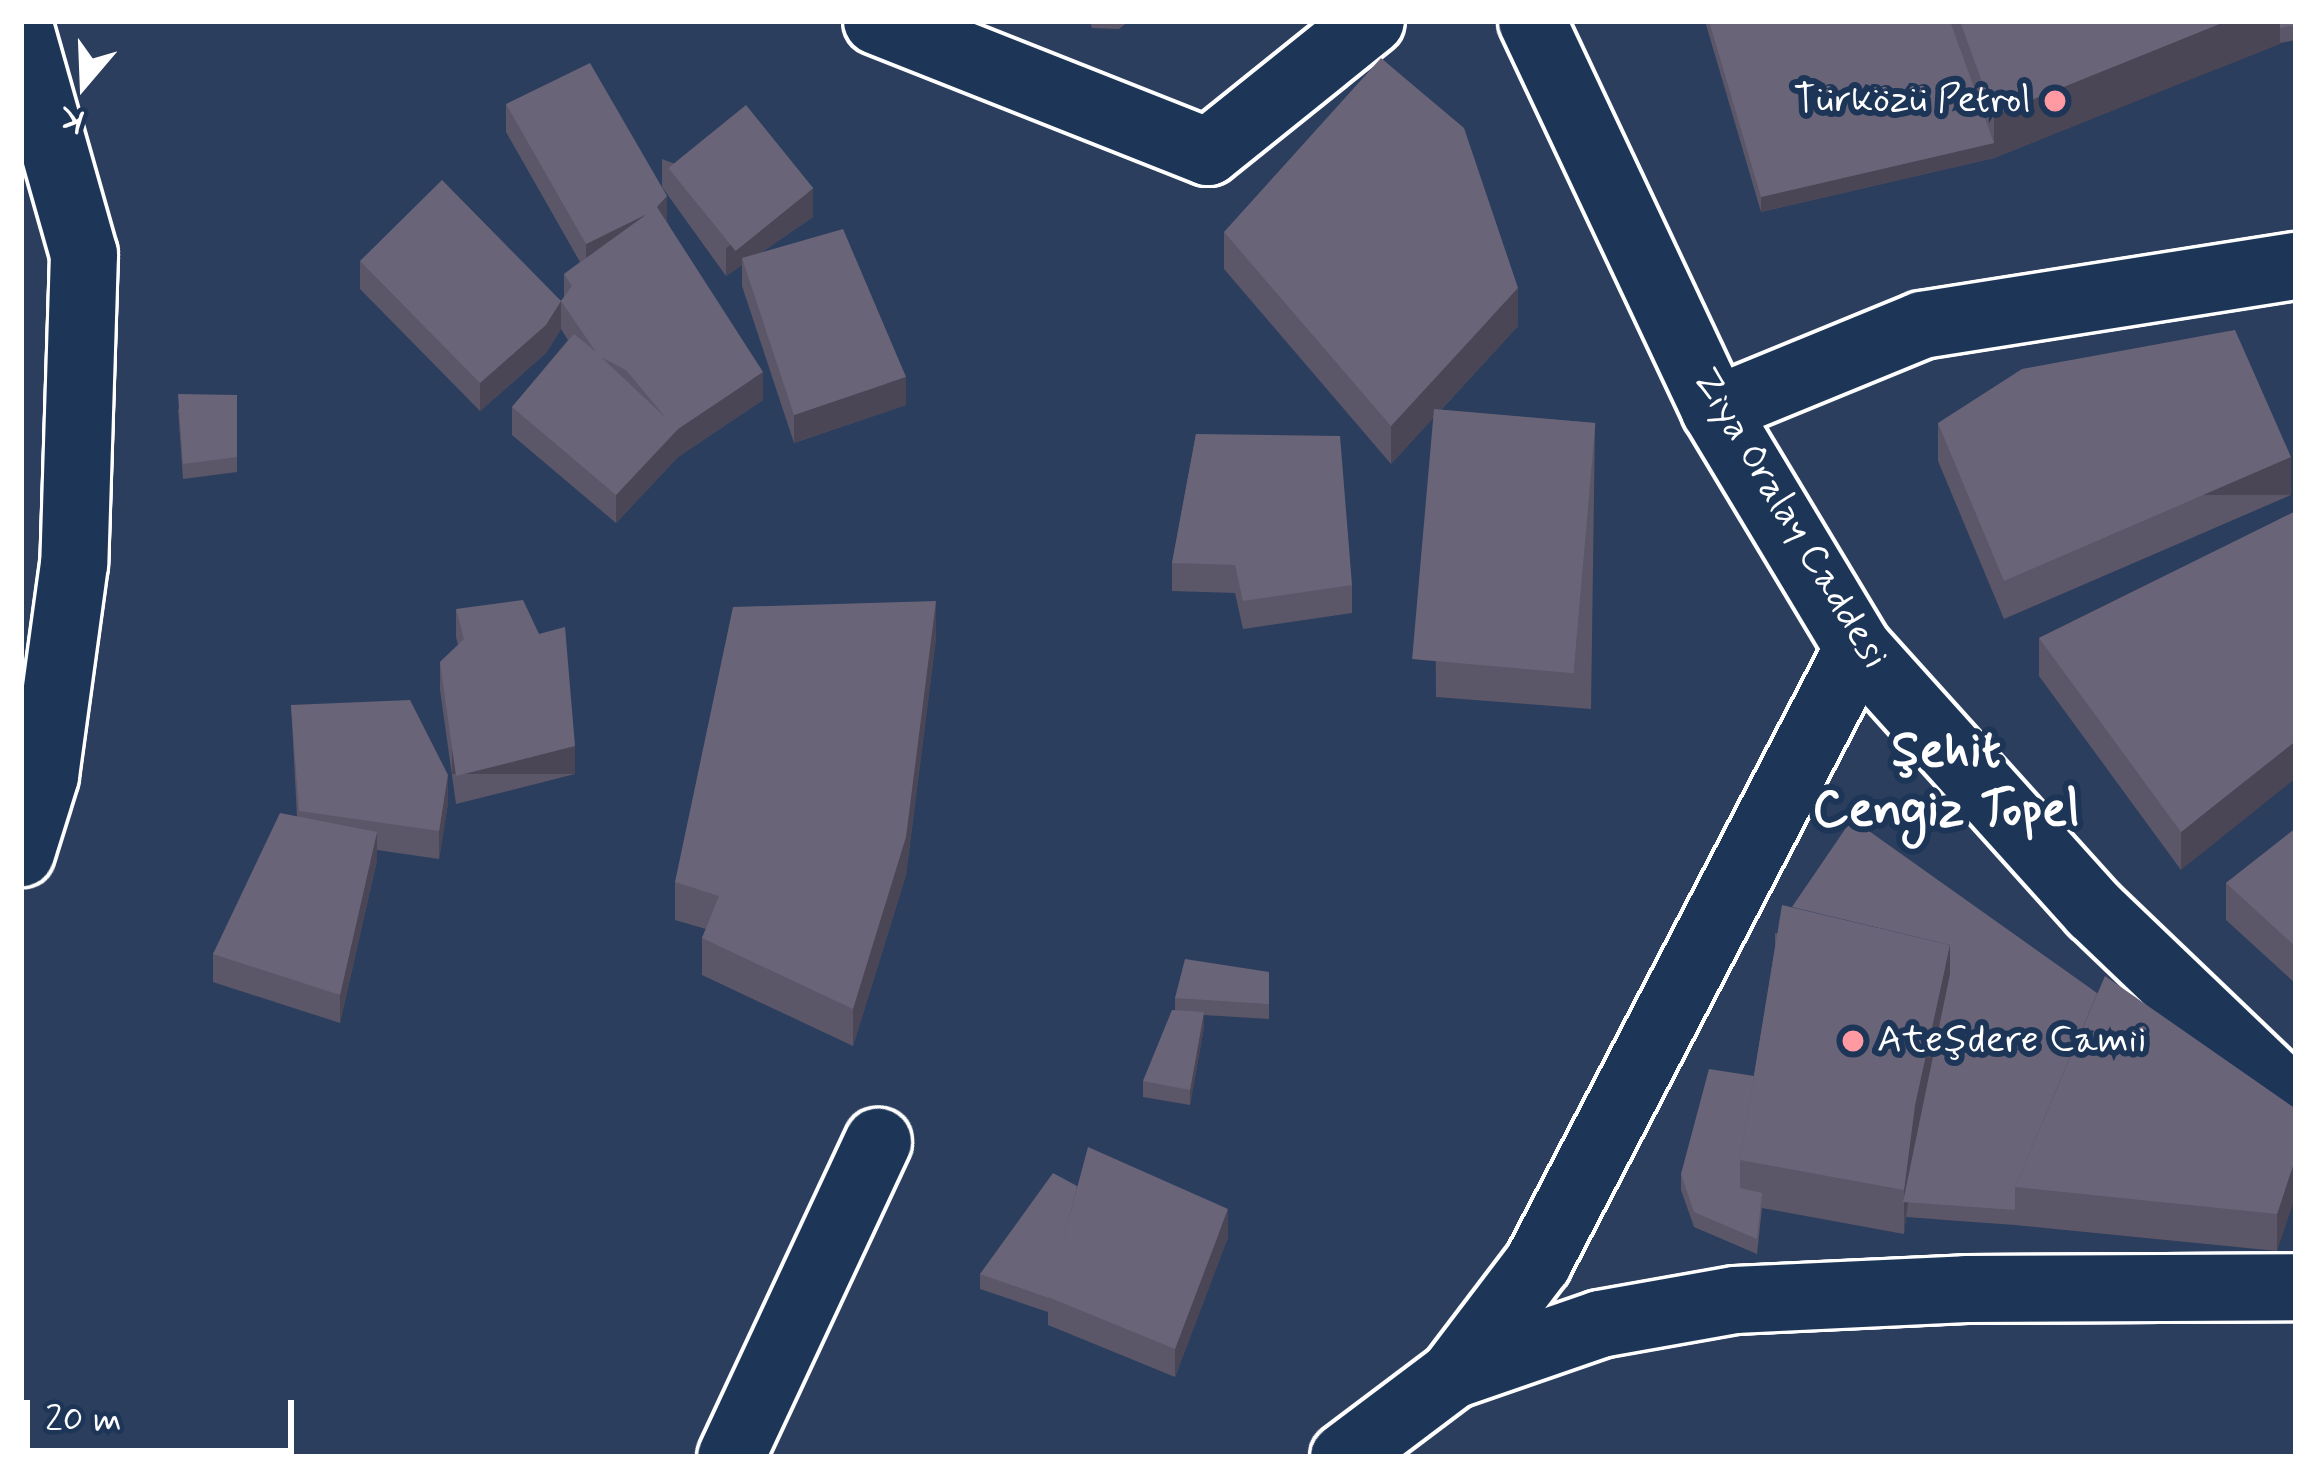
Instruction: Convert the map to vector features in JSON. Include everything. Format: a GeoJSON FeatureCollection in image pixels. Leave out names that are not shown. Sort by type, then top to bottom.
{"type":"FeatureCollection","features":[{"type":"Feature","properties":{"kind":"street"},"geometry":{"type":"LineString","coordinates":[[877,21],[1208,152],[1371,21]]}},
{"type":"Feature","properties":{"kind":"street","name":"Ziya Oralay Caddesi"},"geometry":{"type":"LineString","coordinates":[[1532,21],[1715,410],[1858,648],[2094,910],[2296,1103]]}},
{"type":"Feature","properties":{"kind":"street"},"geometry":{"type":"LineString","coordinates":[[21,32],[84,254],[74,564],[45,776],[21,853]]}},
{"type":"Feature","properties":{"kind":"street"},"geometry":{"type":"LineString","coordinates":[[1715,410],[1922,325],[2296,266]]}},
{"type":"Feature","properties":{"kind":"street"},"geometry":{"type":"LineString","coordinates":[[1344,1457],[1453,1375],[1538,1263],[1858,648]]}},
{"type":"Feature","properties":{"kind":"street"},"geometry":{"type":"LineString","coordinates":[[731,1457],[878,1142]]}},
{"type":"Feature","properties":{"kind":"street"},"geometry":{"type":"LineString","coordinates":[[1453,1375],[1600,1324],[1735,1300],[1966,1289],[2296,1287]]}},
{"type":"Feature","properties":{"kind":"building"},"geometry":{"type":"Polygon","coordinates":[[[1709,21],[1950,21],[1994,143],[1761,197],[1709,21]]]}},
{"type":"Feature","properties":{"kind":"building"},"geometry":{"type":"Polygon","coordinates":[[[1960,21],[2227,21],[1994,115],[1960,21]]]}},
{"type":"Feature","properties":{"kind":"building"},"geometry":{"type":"Polygon","coordinates":[[[1381,58],[1464,128],[1518,288],[1391,426],[1224,232],[1381,58]]]}},
{"type":"Feature","properties":{"kind":"building"},"geometry":{"type":"Polygon","coordinates":[[[590,63],[667,196],[657,207],[763,372],[678,429],[616,495],[512,407],[574,334],[596,352],[561,301],[572,286],[564,274],[647,214],[586,244],[506,104],[590,63]],[[601,357],[666,418],[626,370],[601,357]]]}},
{"type":"Feature","properties":{"kind":"building"},"geometry":{"type":"Polygon","coordinates":[[[746,105],[813,188],[736,251],[668,168],[746,105]]]}},
{"type":"Feature","properties":{"kind":"building"},"geometry":{"type":"Polygon","coordinates":[[[442,180],[561,301],[546,325],[480,383],[360,261],[442,180]]]}},
{"type":"Feature","properties":{"kind":"building"},"geometry":{"type":"Polygon","coordinates":[[[843,229],[906,377],[794,415],[742,258],[843,229]]]}},
{"type":"Feature","properties":{"kind":"building"},"geometry":{"type":"Polygon","coordinates":[[[2235,330],[2291,457],[2004,581],[1938,423],[2022,369],[2235,330]]]}},
{"type":"Feature","properties":{"kind":"building"},"geometry":{"type":"Polygon","coordinates":[[[178,394],[237,395],[237,457],[183,464],[178,394]]]}},
{"type":"Feature","properties":{"kind":"building"},"geometry":{"type":"Polygon","coordinates":[[[1434,409],[1595,423],[1574,673],[1412,659],[1434,409]]]}},
{"type":"Feature","properties":{"kind":"building"},"geometry":{"type":"Polygon","coordinates":[[[1196,434],[1340,436],[1352,585],[1243,601],[1235,565],[1172,563],[1196,434]]]}},
{"type":"Feature","properties":{"kind":"building"},"geometry":{"type":"Polygon","coordinates":[[[2296,511],[2296,741],[2181,832],[2039,638],[2296,511]]]}},
{"type":"Feature","properties":{"kind":"building"},"geometry":{"type":"Polygon","coordinates":[[[523,600],[539,634],[565,627],[575,746],[456,776],[440,662],[464,639],[456,609],[523,600]]]}},
{"type":"Feature","properties":{"kind":"building"},"geometry":{"type":"Polygon","coordinates":[[[936,601],[906,837],[853,1009],[702,938],[719,896],[675,882],[733,607],[936,601]]]}},
{"type":"Feature","properties":{"kind":"building"},"geometry":{"type":"Polygon","coordinates":[[[410,700],[448,775],[439,831],[299,811],[291,705],[410,700]]]}},
{"type":"Feature","properties":{"kind":"building"},"geometry":{"type":"Polygon","coordinates":[[[280,813],[377,832],[340,995],[213,954],[280,813]]]}},
{"type":"Feature","properties":{"kind":"building"},"geometry":{"type":"Polygon","coordinates":[[[1852,819],[2097,993],[2015,1187],[2015,1210],[1903,1202],[1950,974],[1950,945],[1792,907],[1852,819]]]}},
{"type":"Feature","properties":{"kind":"building"},"geometry":{"type":"Polygon","coordinates":[[[2296,828],[2296,947],[2226,883],[2296,828]]]}},
{"type":"Feature","properties":{"kind":"building","name":"Ateşdere Camii"},"geometry":{"type":"Polygon","coordinates":[[[1782,905],[1950,945],[1915,1105],[1904,1190],[1740,1160],[1782,905]]]}},
{"type":"Feature","properties":{"kind":"building"},"geometry":{"type":"Polygon","coordinates":[[[1185,959],[1269,972],[1269,1004],[1175,998],[1185,959]]]}},
{"type":"Feature","properties":{"kind":"building"},"geometry":{"type":"Polygon","coordinates":[[[2105,976],[2296,1109],[2296,1157],[2277,1214],[2015,1187],[2105,976]]]}},
{"type":"Feature","properties":{"kind":"building"},"geometry":{"type":"Polygon","coordinates":[[[1172,1010],[1204,1012],[1190,1090],[1143,1081],[1172,1010]]]}},
{"type":"Feature","properties":{"kind":"building"},"geometry":{"type":"Polygon","coordinates":[[[1709,1069],[1754,1076],[1740,1188],[1762,1193],[1757,1239],[1694,1212],[1681,1174],[1709,1069]]]}},
{"type":"Feature","properties":{"kind":"building"},"geometry":{"type":"Polygon","coordinates":[[[1088,1147],[1228,1209],[1175,1349],[1048,1297],[1088,1147]]]}},
{"type":"Feature","properties":{"kind":"building"},"geometry":{"type":"Polygon","coordinates":[[[1053,1173],[1077,1186],[1049,1298],[980,1274],[1053,1173]]]}},
{"type":"Feature","properties":{"kind":"place","name":"Türközü Petrol"},"geometry":{"type":"Point","coordinates":[2055,101]}},
{"type":"Feature","properties":{"kind":"place","name":"Ateşdere Camii"},"geometry":{"type":"Point","coordinates":[1853,1041]}},
{"type":"Feature","properties":{"kind":"district","name":"Şehit Cengiz Topel"},"geometry":{"type":"Point","coordinates":[1946,782]}}]}
